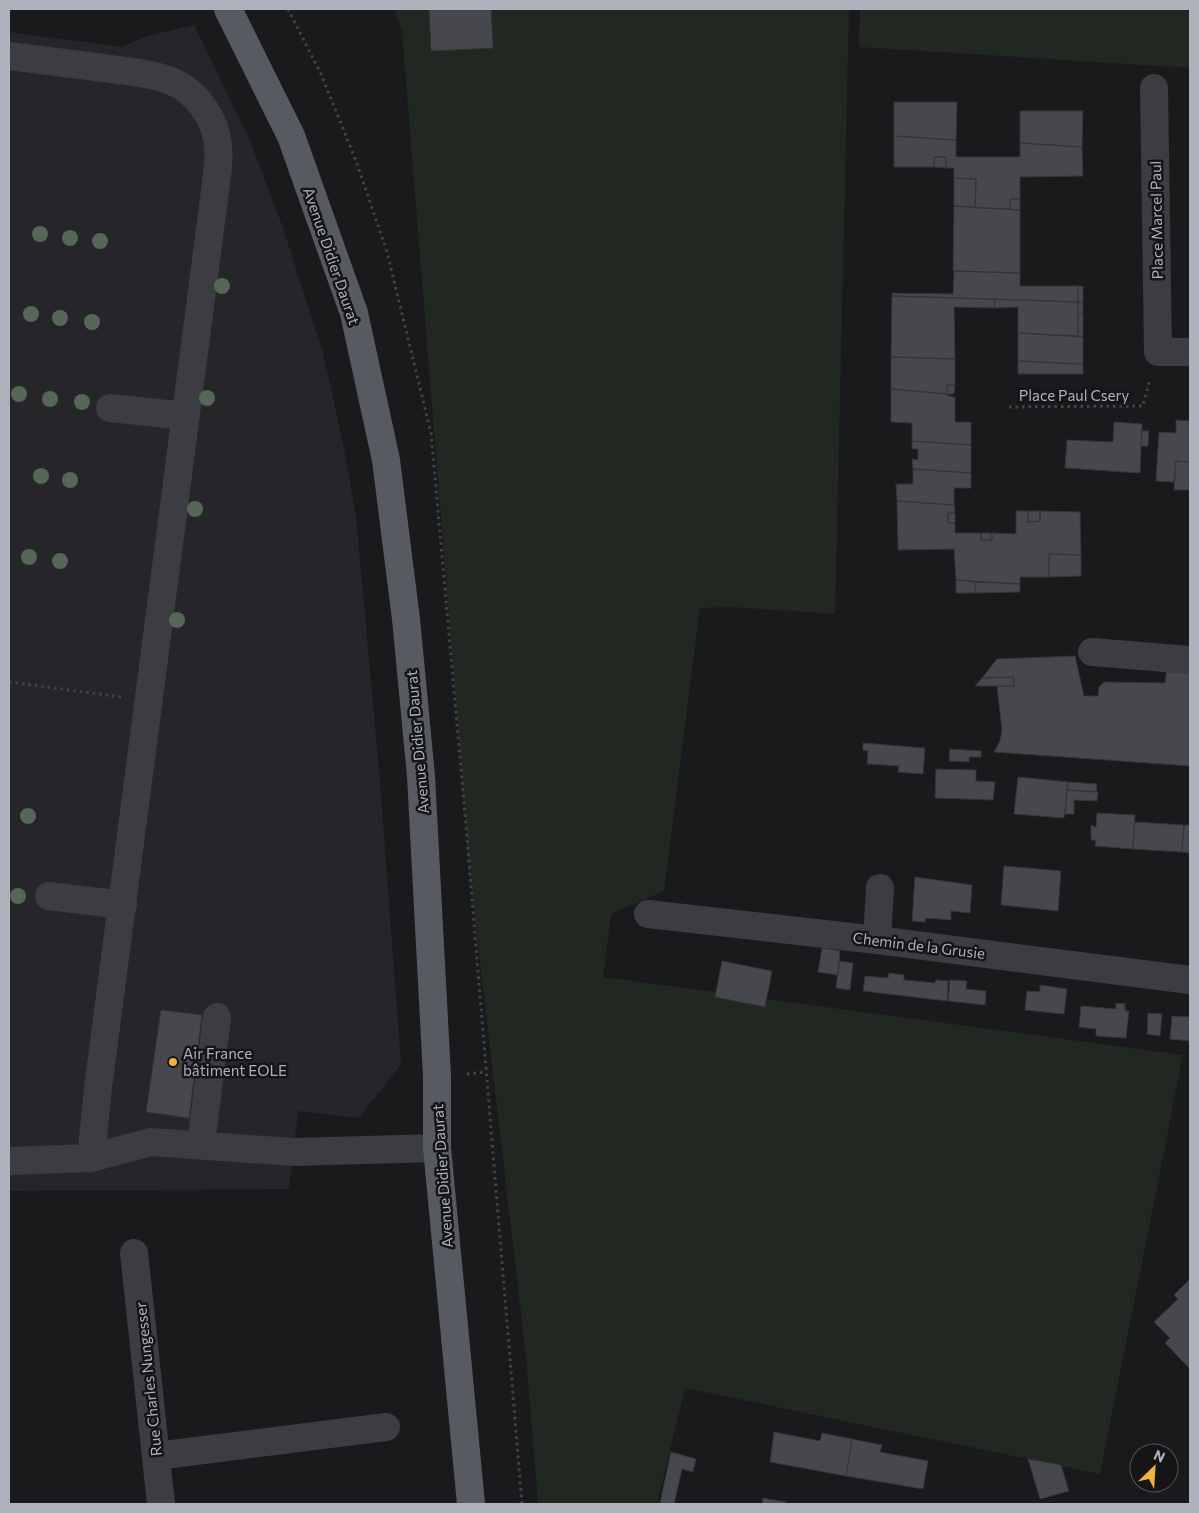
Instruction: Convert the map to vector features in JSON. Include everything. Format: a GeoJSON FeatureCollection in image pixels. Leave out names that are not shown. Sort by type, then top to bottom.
{"type":"FeatureCollection","features":[{"type":"Feature","properties":{"kind":"main road","name":"Avenue Didier Daurat"},"geometry":{"type":"LineString","coordinates":[[228,9],[256,61],[291,136],[354,313],[386,460],[406,619],[422,776],[437,1076],[437,1148],[471,1504]]}},
{"type":"Feature","properties":{"kind":"street"},"geometry":{"type":"LineString","coordinates":[[9,56],[134,72],[164,79],[190,92],[208,114],[218,140],[218,156],[186,416],[91,1158]]}},
{"type":"Feature","properties":{"kind":"street","name":"Place Marcel Paul"},"geometry":{"type":"LineString","coordinates":[[1154,88],[1158,352]]}},
{"type":"Feature","properties":{"kind":"street"},"geometry":{"type":"LineString","coordinates":[[1158,352],[1190,352]]}},
{"type":"Feature","properties":{"kind":"street"},"geometry":{"type":"LineString","coordinates":[[110,408],[186,416]]}},
{"type":"Feature","properties":{"kind":"street"},"geometry":{"type":"LineString","coordinates":[[1092,652],[1190,660]]}},
{"type":"Feature","properties":{"kind":"street"},"geometry":{"type":"LineString","coordinates":[[877,940],[880,888]]}},
{"type":"Feature","properties":{"kind":"street"},"geometry":{"type":"LineString","coordinates":[[48,896],[123,905]]}},
{"type":"Feature","properties":{"kind":"street","name":"Chemin de la Grusie"},"geometry":{"type":"LineString","coordinates":[[648,914],[877,940],[1190,980]]}},
{"type":"Feature","properties":{"kind":"street"},"geometry":{"type":"LineString","coordinates":[[201,1144],[217,1018]]}},
{"type":"Feature","properties":{"kind":"street"},"geometry":{"type":"LineString","coordinates":[[9,1161],[91,1158],[150,1142],[201,1144],[292,1152],[437,1148]]}},
{"type":"Feature","properties":{"kind":"street","name":"Rue Charles Nungesser"},"geometry":{"type":"LineString","coordinates":[[134,1253],[161,1504]]}},
{"type":"Feature","properties":{"kind":"street"},"geometry":{"type":"LineString","coordinates":[[156,1456],[386,1427]]}},
{"type":"Feature","properties":{"kind":"path","name":"Place Paul Csery"},"geometry":{"type":"LineString","coordinates":[[1009,407],[1143,406],[1158,352]]}},
{"type":"Feature","properties":{"kind":"path"},"geometry":{"type":"LineString","coordinates":[[9,682],[149,700]]}},
{"type":"Feature","properties":{"kind":"shaded area"},"geometry":{"type":"Polygon","coordinates":[[[395,9],[849,9],[835,614],[731,607],[700,608],[664,891],[611,914],[603,977],[1183,1055],[1100,1474],[685,1388],[657,1504],[538,1504],[526,1356],[469,868],[402,31],[395,9]]]}},
{"type":"Feature","properties":{"kind":"shaded area"},"geometry":{"type":"Polygon","coordinates":[[[860,9],[1190,9],[1190,68],[859,47],[860,9]]]}},
{"type":"Feature","properties":{"kind":"shaded area"},"geometry":{"type":"Polygon","coordinates":[[[194,25],[248,136],[282,225],[323,353],[343,443],[356,517],[380,782],[401,1064],[359,1118],[298,1111],[289,1189],[9,1191],[9,32],[122,47],[144,37],[194,25]]]}},
{"type":"Feature","properties":{"kind":"building"},"geometry":{"type":"Polygon","coordinates":[[[429,9],[491,9],[493,48],[431,51],[429,9]]]}},
{"type":"Feature","properties":{"kind":"building"},"geometry":{"type":"Polygon","coordinates":[[[894,102],[957,102],[956,140],[894,136],[894,102]]]}},
{"type":"Feature","properties":{"kind":"building"},"geometry":{"type":"Polygon","coordinates":[[[1020,111],[1083,111],[1082,147],[1020,143],[1020,111]]]}},
{"type":"Feature","properties":{"kind":"building"},"geometry":{"type":"Polygon","coordinates":[[[894,136],[956,140],[956,157],[1020,157],[1020,143],[1082,147],[1083,176],[1020,177],[1020,199],[1010,199],[1010,209],[975,208],[976,179],[954,178],[954,168],[946,168],[946,157],[934,157],[934,167],[894,167],[894,136]]]}},
{"type":"Feature","properties":{"kind":"building"},"geometry":{"type":"Polygon","coordinates":[[[934,157],[946,157],[946,168],[934,167],[934,157]]]}},
{"type":"Feature","properties":{"kind":"building"},"geometry":{"type":"Polygon","coordinates":[[[954,178],[976,179],[975,207],[954,206],[954,178]]]}},
{"type":"Feature","properties":{"kind":"building"},"geometry":{"type":"Polygon","coordinates":[[[1010,199],[1020,199],[1020,210],[1010,209],[1010,199]]]}},
{"type":"Feature","properties":{"kind":"building"},"geometry":{"type":"Polygon","coordinates":[[[954,206],[1020,210],[1020,273],[953,271],[954,206]]]}},
{"type":"Feature","properties":{"kind":"building"},"geometry":{"type":"Polygon","coordinates":[[[954,271],[1020,273],[1020,286],[1078,286],[1078,302],[892,296],[892,293],[953,294],[954,271]]]}},
{"type":"Feature","properties":{"kind":"building"},"geometry":{"type":"Polygon","coordinates":[[[1078,286],[1083,286],[1083,302],[1078,302],[1078,286]]]}},
{"type":"Feature","properties":{"kind":"building"},"geometry":{"type":"Polygon","coordinates":[[[892,296],[995,299],[994,308],[954,307],[955,359],[891,357],[892,296]]]}},
{"type":"Feature","properties":{"kind":"building"},"geometry":{"type":"Polygon","coordinates":[[[995,299],[1078,302],[1078,336],[1018,333],[1018,307],[994,308],[995,299]]]}},
{"type":"Feature","properties":{"kind":"building"},"geometry":{"type":"Polygon","coordinates":[[[1078,302],[1083,302],[1083,314],[1078,314],[1078,302]]]}},
{"type":"Feature","properties":{"kind":"building"},"geometry":{"type":"Polygon","coordinates":[[[1078,314],[1083,314],[1083,337],[1078,336],[1078,314]]]}},
{"type":"Feature","properties":{"kind":"building"},"geometry":{"type":"Polygon","coordinates":[[[1018,333],[1083,337],[1083,364],[1018,361],[1018,333]]]}},
{"type":"Feature","properties":{"kind":"building"},"geometry":{"type":"Polygon","coordinates":[[[891,357],[955,359],[955,385],[947,385],[947,394],[891,389],[891,357]]]}},
{"type":"Feature","properties":{"kind":"building"},"geometry":{"type":"Polygon","coordinates":[[[1018,361],[1083,364],[1083,374],[1018,374],[1018,361]]]}},
{"type":"Feature","properties":{"kind":"building"},"geometry":{"type":"Polygon","coordinates":[[[947,385],[955,385],[954,394],[947,394],[947,385]]]}},
{"type":"Feature","properties":{"kind":"building"},"geometry":{"type":"Polygon","coordinates":[[[891,389],[947,394],[948,396],[955,397],[955,422],[971,422],[971,445],[912,441],[912,423],[891,422],[891,389]]]}},
{"type":"Feature","properties":{"kind":"building"},"geometry":{"type":"Polygon","coordinates":[[[1176,420],[1190,421],[1190,462],[1176,461],[1174,482],[1156,481],[1159,432],[1176,433],[1176,420]]]}},
{"type":"Feature","properties":{"kind":"building"},"geometry":{"type":"Polygon","coordinates":[[[1114,422],[1142,424],[1140,473],[1065,468],[1067,440],[1113,442],[1114,422]]]}},
{"type":"Feature","properties":{"kind":"building"},"geometry":{"type":"Polygon","coordinates":[[[1142,431],[1149,431],[1148,446],[1141,446],[1142,431]]]}},
{"type":"Feature","properties":{"kind":"building"},"geometry":{"type":"Polygon","coordinates":[[[912,441],[971,445],[971,473],[913,469],[912,459],[918,460],[918,449],[912,449],[912,441]]]}},
{"type":"Feature","properties":{"kind":"building"},"geometry":{"type":"Polygon","coordinates":[[[1176,461],[1190,462],[1189,490],[1174,490],[1176,461]]]}},
{"type":"Feature","properties":{"kind":"building"},"geometry":{"type":"Polygon","coordinates":[[[913,469],[971,473],[971,488],[954,488],[954,505],[897,501],[896,484],[913,484],[913,469]]]}},
{"type":"Feature","properties":{"kind":"building"},"geometry":{"type":"Polygon","coordinates":[[[897,501],[954,505],[955,513],[948,513],[948,523],[955,523],[955,533],[981,533],[981,540],[992,540],[992,533],[1016,534],[1016,511],[1028,511],[1028,522],[1040,521],[1040,511],[1080,512],[1081,555],[1049,554],[1049,577],[1020,577],[1020,584],[956,580],[954,549],[898,550],[897,501]]]}},
{"type":"Feature","properties":{"kind":"building"},"geometry":{"type":"Polygon","coordinates":[[[1028,511],[1040,511],[1040,521],[1028,522],[1028,511]]]}},
{"type":"Feature","properties":{"kind":"building"},"geometry":{"type":"Polygon","coordinates":[[[948,513],[955,513],[955,523],[948,523],[948,513]]]}},
{"type":"Feature","properties":{"kind":"building"},"geometry":{"type":"Polygon","coordinates":[[[981,533],[992,533],[992,540],[981,540],[981,533]]]}},
{"type":"Feature","properties":{"kind":"building"},"geometry":{"type":"Polygon","coordinates":[[[1049,554],[1081,555],[1081,576],[1049,577],[1049,554]]]}},
{"type":"Feature","properties":{"kind":"building"},"geometry":{"type":"Polygon","coordinates":[[[956,580],[976,582],[975,593],[956,593],[956,580]]]}},
{"type":"Feature","properties":{"kind":"building"},"geometry":{"type":"Polygon","coordinates":[[[976,582],[1020,584],[1020,592],[975,593],[976,582]]]}},
{"type":"Feature","properties":{"kind":"building"},"geometry":{"type":"Polygon","coordinates":[[[1075,656],[1084,696],[1098,696],[1099,687],[1104,682],[1165,683],[1167,668],[1190,670],[1190,766],[994,752],[1000,741],[1002,730],[997,686],[1014,686],[1014,677],[982,678],[997,659],[1075,656]]]}},
{"type":"Feature","properties":{"kind":"building"},"geometry":{"type":"Polygon","coordinates":[[[1014,677],[1014,686],[975,686],[982,678],[1014,677]]]}},
{"type":"Feature","properties":{"kind":"building"},"geometry":{"type":"Polygon","coordinates":[[[863,743],[925,748],[923,774],[898,772],[899,766],[867,764],[868,751],[863,750],[863,743]]]}},
{"type":"Feature","properties":{"kind":"building"},"geometry":{"type":"Polygon","coordinates":[[[950,749],[981,751],[981,757],[969,757],[969,762],[949,761],[950,749]]]}},
{"type":"Feature","properties":{"kind":"building"},"geometry":{"type":"Polygon","coordinates":[[[936,769],[976,770],[976,781],[995,782],[993,800],[935,798],[936,769]]]}},
{"type":"Feature","properties":{"kind":"building"},"geometry":{"type":"Polygon","coordinates":[[[1018,777],[1068,782],[1064,818],[1014,814],[1018,777]]]}},
{"type":"Feature","properties":{"kind":"building"},"geometry":{"type":"Polygon","coordinates":[[[1068,782],[1097,784],[1096,792],[1067,790],[1068,782]]]}},
{"type":"Feature","properties":{"kind":"building"},"geometry":{"type":"Polygon","coordinates":[[[1067,790],[1098,792],[1097,801],[1074,800],[1074,814],[1065,814],[1067,790]]]}},
{"type":"Feature","properties":{"kind":"building"},"geometry":{"type":"Polygon","coordinates":[[[1097,813],[1135,815],[1133,849],[1095,846],[1096,840],[1091,840],[1091,825],[1096,827],[1097,813]]]}},
{"type":"Feature","properties":{"kind":"building"},"geometry":{"type":"Polygon","coordinates":[[[1135,822],[1184,825],[1182,852],[1133,849],[1135,822]]]}},
{"type":"Feature","properties":{"kind":"building"},"geometry":{"type":"Polygon","coordinates":[[[1184,825],[1190,825],[1190,853],[1182,852],[1184,825]]]}},
{"type":"Feature","properties":{"kind":"building"},"geometry":{"type":"Polygon","coordinates":[[[1004,866],[1061,871],[1058,911],[1001,905],[1004,866]]]}},
{"type":"Feature","properties":{"kind":"building"},"geometry":{"type":"Polygon","coordinates":[[[915,877],[972,885],[970,913],[951,911],[951,920],[926,918],[925,922],[912,921],[915,877]]]}},
{"type":"Feature","properties":{"kind":"building"},"geometry":{"type":"Polygon","coordinates":[[[822,948],[840,951],[838,975],[818,972],[822,948]]]}},
{"type":"Feature","properties":{"kind":"building"},"geometry":{"type":"Polygon","coordinates":[[[722,961],[772,971],[765,1007],[715,997],[722,961]]]}},
{"type":"Feature","properties":{"kind":"building"},"geometry":{"type":"Polygon","coordinates":[[[839,961],[853,963],[850,990],[836,988],[839,961]]]}},
{"type":"Feature","properties":{"kind":"building"},"geometry":{"type":"Polygon","coordinates":[[[889,973],[904,975],[904,980],[935,983],[936,980],[948,981],[947,1001],[863,991],[865,976],[888,978],[889,973]]]}},
{"type":"Feature","properties":{"kind":"building"},"geometry":{"type":"Polygon","coordinates":[[[950,980],[967,981],[966,989],[986,991],[985,1005],[948,1001],[950,980]]]}},
{"type":"Feature","properties":{"kind":"building"},"geometry":{"type":"Polygon","coordinates":[[[1040,985],[1067,989],[1064,1014],[1025,1010],[1027,991],[1040,992],[1040,985]]]}},
{"type":"Feature","properties":{"kind":"building"},"geometry":{"type":"Polygon","coordinates":[[[1116,1003],[1125,1004],[1125,1011],[1129,1011],[1126,1038],[1096,1036],[1096,1029],[1079,1027],[1081,1006],[1116,1009],[1116,1003]]]}},
{"type":"Feature","properties":{"kind":"building"},"geometry":{"type":"Polygon","coordinates":[[[161,1010],[202,1015],[189,1118],[146,1112],[161,1010]]]}},
{"type":"Feature","properties":{"kind":"building"},"geometry":{"type":"Polygon","coordinates":[[[1148,1013],[1162,1014],[1160,1036],[1147,1034],[1148,1013]]]}},
{"type":"Feature","properties":{"kind":"building"},"geometry":{"type":"Polygon","coordinates":[[[1172,1016],[1190,1017],[1190,1041],[1170,1039],[1172,1016]]]}},
{"type":"Feature","properties":{"kind":"building"},"geometry":{"type":"Polygon","coordinates":[[[1190,1279],[1190,1369],[1165,1343],[1170,1338],[1154,1322],[1178,1299],[1174,1295],[1190,1279]]]}},
{"type":"Feature","properties":{"kind":"building"},"geometry":{"type":"Polygon","coordinates":[[[774,1432],[820,1441],[822,1433],[852,1439],[846,1476],[770,1462],[774,1432]]]}},
{"type":"Feature","properties":{"kind":"building"},"geometry":{"type":"Polygon","coordinates":[[[852,1439],[882,1445],[880,1452],[928,1461],[923,1489],[846,1476],[852,1439]]]}},
{"type":"Feature","properties":{"kind":"building"},"geometry":{"type":"Polygon","coordinates":[[[671,1452],[696,1459],[693,1472],[682,1469],[674,1504],[660,1503],[671,1452]]]}},
{"type":"Feature","properties":{"kind":"building"},"geometry":{"type":"Polygon","coordinates":[[[1028,1459],[1061,1465],[1069,1491],[1040,1499],[1028,1459]]]}},
{"type":"Feature","properties":{"kind":"building"},"geometry":{"type":"Polygon","coordinates":[[[763,1498],[786,1502],[786,1504],[762,1504],[763,1498]]]}},
{"type":"Feature","properties":{"kind":"place","name":"Air France bâtiment EOLE"},"geometry":{"type":"Point","coordinates":[173,1062]}}]}
